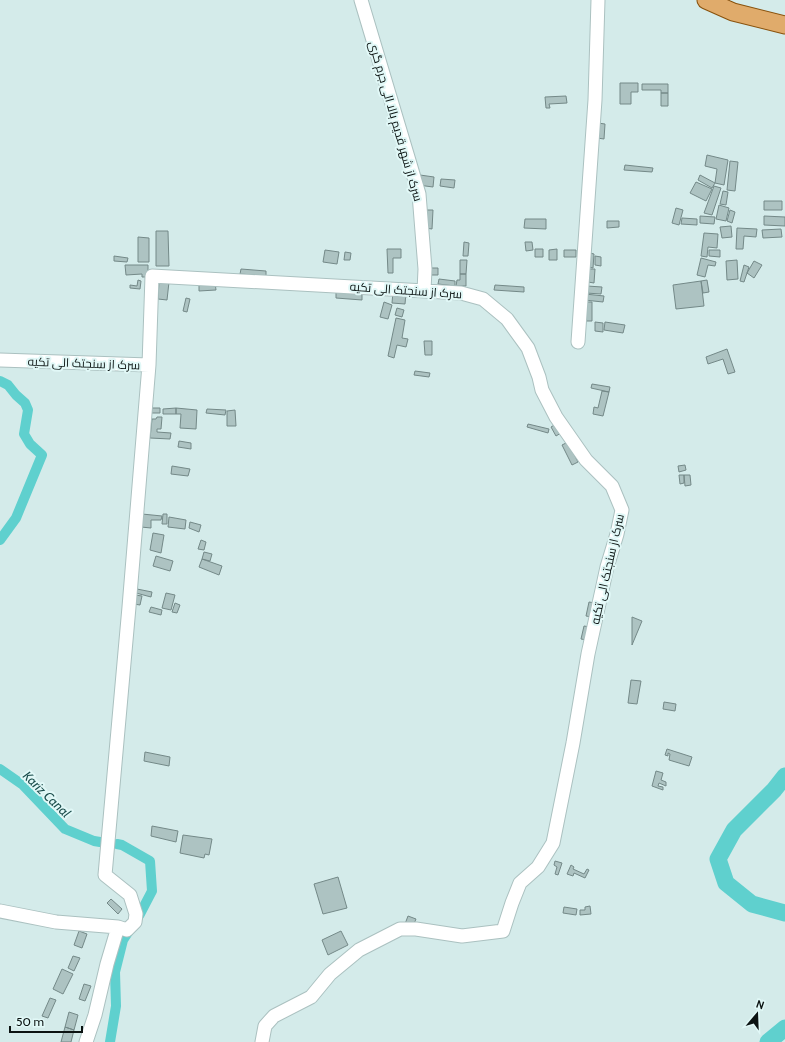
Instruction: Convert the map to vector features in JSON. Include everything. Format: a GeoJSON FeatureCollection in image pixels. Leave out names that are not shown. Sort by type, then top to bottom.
{"type":"FeatureCollection","features":[{"type":"Feature","properties":{"kind":"main road"},"geometry":{"type":"LineString","coordinates":[[706,0],[733,12],[785,25]]}},
{"type":"Feature","properties":{"kind":"street","name":"سرک از شهر قدیم بالا الی جرم گری"},"geometry":{"type":"LineString","coordinates":[[361,0],[419,194],[425,269],[424,291]]}},
{"type":"Feature","properties":{"kind":"street"},"geometry":{"type":"LineString","coordinates":[[578,342],[594,115],[598,0]]}},
{"type":"Feature","properties":{"kind":"street","name":"سرک از سنجتک الی تکیه"},"geometry":{"type":"LineString","coordinates":[[0,360],[149,365],[152,276],[461,293],[483,299],[507,319],[528,348],[539,377],[542,390],[556,417],[586,460],[612,486],[622,510],[618,534],[607,567],[586,662],[573,743],[553,843],[538,867],[520,883],[503,931],[462,936],[416,929],[400,929],[360,950],[330,974],[311,997],[274,1016],[265,1026],[262,1042]]}},
{"type":"Feature","properties":{"kind":"street"},"geometry":{"type":"LineString","coordinates":[[0,911],[56,922],[127,930],[135,922],[136,914],[130,895],[104,876],[129,607],[149,365]]}},
{"type":"Feature","properties":{"kind":"street"},"geometry":{"type":"LineString","coordinates":[[86,1042],[95,1015],[107,964],[118,928]]}},
{"type":"Feature","properties":{"kind":"building"},"geometry":{"type":"Polygon","coordinates":[[[620,83],[638,83],[638,92],[631,92],[631,104],[620,104],[620,83]]]}},
{"type":"Feature","properties":{"kind":"building"},"geometry":{"type":"Polygon","coordinates":[[[642,84],[668,84],[668,93],[661,93],[661,90],[642,90],[642,84]]]}},
{"type":"Feature","properties":{"kind":"building"},"geometry":{"type":"Polygon","coordinates":[[[661,93],[668,93],[668,106],[661,106],[661,93]]]}},
{"type":"Feature","properties":{"kind":"building"},"geometry":{"type":"Polygon","coordinates":[[[566,96],[567,103],[549,104],[550,108],[546,108],[545,97],[566,96]]]}},
{"type":"Feature","properties":{"kind":"building"},"geometry":{"type":"Polygon","coordinates":[[[598,123],[605,124],[604,139],[597,138],[598,123]]]}},
{"type":"Feature","properties":{"kind":"building"},"geometry":{"type":"Polygon","coordinates":[[[707,155],[728,160],[724,185],[715,183],[717,169],[705,166],[707,155]]]}},
{"type":"Feature","properties":{"kind":"building"},"geometry":{"type":"Polygon","coordinates":[[[730,161],[738,162],[735,191],[727,190],[730,161]]]}},
{"type":"Feature","properties":{"kind":"building"},"geometry":{"type":"Polygon","coordinates":[[[625,165],[653,168],[652,172],[624,170],[625,165]]]}},
{"type":"Feature","properties":{"kind":"building"},"geometry":{"type":"Polygon","coordinates":[[[420,175],[434,177],[433,187],[418,185],[420,175]]]}},
{"type":"Feature","properties":{"kind":"building"},"geometry":{"type":"Polygon","coordinates":[[[700,175],[715,183],[712,188],[698,180],[700,175]]]}},
{"type":"Feature","properties":{"kind":"building"},"geometry":{"type":"Polygon","coordinates":[[[441,179],[455,180],[454,188],[440,186],[441,179]]]}},
{"type":"Feature","properties":{"kind":"building"},"geometry":{"type":"Polygon","coordinates":[[[696,182],[712,189],[706,201],[690,193],[696,182]]]}},
{"type":"Feature","properties":{"kind":"building"},"geometry":{"type":"Polygon","coordinates":[[[714,186],[721,188],[712,215],[704,213],[714,186]]]}},
{"type":"Feature","properties":{"kind":"building"},"geometry":{"type":"Polygon","coordinates":[[[723,191],[728,192],[726,205],[720,204],[723,191]]]}},
{"type":"Feature","properties":{"kind":"building"},"geometry":{"type":"Polygon","coordinates":[[[764,201],[782,201],[782,210],[764,210],[764,201]]]}},
{"type":"Feature","properties":{"kind":"building"},"geometry":{"type":"Polygon","coordinates":[[[719,205],[729,208],[726,221],[716,219],[719,205]]]}},
{"type":"Feature","properties":{"kind":"building"},"geometry":{"type":"Polygon","coordinates":[[[676,208],[683,210],[679,225],[672,223],[676,208]]]}},
{"type":"Feature","properties":{"kind":"building"},"geometry":{"type":"Polygon","coordinates":[[[426,210],[433,210],[432,229],[425,228],[426,210]]]}},
{"type":"Feature","properties":{"kind":"building"},"geometry":{"type":"Polygon","coordinates":[[[730,210],[735,212],[732,223],[727,221],[730,210]]]}},
{"type":"Feature","properties":{"kind":"building"},"geometry":{"type":"Polygon","coordinates":[[[700,216],[715,217],[714,224],[700,223],[700,216]]]}},
{"type":"Feature","properties":{"kind":"building"},"geometry":{"type":"Polygon","coordinates":[[[764,216],[785,217],[785,226],[764,225],[764,216]]]}},
{"type":"Feature","properties":{"kind":"building"},"geometry":{"type":"Polygon","coordinates":[[[682,218],[697,219],[697,225],[681,224],[682,218]]]}},
{"type":"Feature","properties":{"kind":"building"},"geometry":{"type":"Polygon","coordinates":[[[525,219],[546,219],[546,229],[524,228],[525,219]]]}},
{"type":"Feature","properties":{"kind":"building"},"geometry":{"type":"Polygon","coordinates":[[[607,221],[619,221],[619,227],[607,228],[607,221]]]}},
{"type":"Feature","properties":{"kind":"building"},"geometry":{"type":"Polygon","coordinates":[[[731,226],[732,237],[722,238],[720,227],[731,226]]]}},
{"type":"Feature","properties":{"kind":"building"},"geometry":{"type":"Polygon","coordinates":[[[737,228],[757,229],[756,237],[744,236],[743,249],[736,249],[737,228]]]}},
{"type":"Feature","properties":{"kind":"building"},"geometry":{"type":"Polygon","coordinates":[[[781,229],[782,237],[763,238],[762,230],[781,229]]]}},
{"type":"Feature","properties":{"kind":"building"},"geometry":{"type":"Polygon","coordinates":[[[156,231],[168,231],[169,266],[156,266],[156,231]]]}},
{"type":"Feature","properties":{"kind":"building"},"geometry":{"type":"Polygon","coordinates":[[[704,233],[718,234],[717,248],[708,247],[707,257],[701,256],[704,233]]]}},
{"type":"Feature","properties":{"kind":"building"},"geometry":{"type":"Polygon","coordinates":[[[138,237],[149,238],[149,262],[138,262],[138,237]]]}},
{"type":"Feature","properties":{"kind":"building"},"geometry":{"type":"Polygon","coordinates":[[[464,242],[469,243],[468,256],[463,256],[464,242]]]}},
{"type":"Feature","properties":{"kind":"building"},"geometry":{"type":"Polygon","coordinates":[[[525,242],[532,242],[533,250],[526,251],[525,242]]]}},
{"type":"Feature","properties":{"kind":"building"},"geometry":{"type":"Polygon","coordinates":[[[387,249],[401,249],[401,258],[393,258],[393,273],[388,273],[387,249]]]}},
{"type":"Feature","properties":{"kind":"building"},"geometry":{"type":"Polygon","coordinates":[[[535,249],[543,249],[543,257],[535,257],[535,249]]]}},
{"type":"Feature","properties":{"kind":"building"},"geometry":{"type":"Polygon","coordinates":[[[557,249],[557,260],[549,260],[549,250],[557,249]]]}},
{"type":"Feature","properties":{"kind":"building"},"geometry":{"type":"Polygon","coordinates":[[[325,250],[339,252],[337,264],[323,262],[325,250]]]}},
{"type":"Feature","properties":{"kind":"building"},"geometry":{"type":"Polygon","coordinates":[[[564,250],[576,250],[576,257],[564,257],[564,250]]]}},
{"type":"Feature","properties":{"kind":"building"},"geometry":{"type":"Polygon","coordinates":[[[709,250],[720,250],[720,257],[709,256],[709,250]]]}},
{"type":"Feature","properties":{"kind":"building"},"geometry":{"type":"Polygon","coordinates":[[[345,252],[351,253],[350,260],[344,260],[345,252]]]}},
{"type":"Feature","properties":{"kind":"building"},"geometry":{"type":"Polygon","coordinates":[[[590,253],[594,254],[593,268],[589,267],[590,253]]]}},
{"type":"Feature","properties":{"kind":"building"},"geometry":{"type":"Polygon","coordinates":[[[114,256],[128,258],[127,262],[114,261],[114,256]]]}},
{"type":"Feature","properties":{"kind":"building"},"geometry":{"type":"Polygon","coordinates":[[[595,256],[601,257],[601,266],[595,265],[595,256]]]}},
{"type":"Feature","properties":{"kind":"building"},"geometry":{"type":"Polygon","coordinates":[[[701,258],[716,262],[715,266],[708,265],[705,277],[697,275],[701,258]]]}},
{"type":"Feature","properties":{"kind":"building"},"geometry":{"type":"Polygon","coordinates":[[[460,260],[467,260],[466,274],[460,274],[460,260]]]}},
{"type":"Feature","properties":{"kind":"building"},"geometry":{"type":"Polygon","coordinates":[[[737,260],[738,279],[727,280],[726,261],[737,260]]]}},
{"type":"Feature","properties":{"kind":"building"},"geometry":{"type":"Polygon","coordinates":[[[754,261],[762,265],[754,278],[747,273],[754,261]]]}},
{"type":"Feature","properties":{"kind":"building"},"geometry":{"type":"Polygon","coordinates":[[[125,265],[148,265],[148,277],[142,277],[142,274],[126,275],[125,265]]]}},
{"type":"Feature","properties":{"kind":"building"},"geometry":{"type":"Polygon","coordinates":[[[744,265],[749,267],[744,282],[740,281],[744,265]]]}},
{"type":"Feature","properties":{"kind":"building"},"geometry":{"type":"Polygon","coordinates":[[[430,268],[438,268],[438,275],[430,275],[430,268]]]}},
{"type":"Feature","properties":{"kind":"building"},"geometry":{"type":"Polygon","coordinates":[[[241,269],[266,271],[266,276],[240,274],[241,269]]]}},
{"type":"Feature","properties":{"kind":"building"},"geometry":{"type":"Polygon","coordinates":[[[589,269],[595,269],[594,283],[588,282],[589,269]]]}},
{"type":"Feature","properties":{"kind":"building"},"geometry":{"type":"Polygon","coordinates":[[[460,274],[466,274],[466,286],[456,286],[457,280],[460,280],[460,274]]]}},
{"type":"Feature","properties":{"kind":"building"},"geometry":{"type":"Polygon","coordinates":[[[439,279],[455,281],[455,286],[438,284],[439,279]]]}},
{"type":"Feature","properties":{"kind":"building"},"geometry":{"type":"Polygon","coordinates":[[[138,280],[141,281],[140,289],[130,288],[130,285],[137,286],[138,280]]]}},
{"type":"Feature","properties":{"kind":"building"},"geometry":{"type":"Polygon","coordinates":[[[707,280],[709,292],[703,293],[701,281],[707,280]]]}},
{"type":"Feature","properties":{"kind":"building"},"geometry":{"type":"Polygon","coordinates":[[[159,281],[169,282],[167,300],[158,299],[159,281]]]}},
{"type":"Feature","properties":{"kind":"building"},"geometry":{"type":"Polygon","coordinates":[[[701,281],[704,306],[676,309],[673,285],[701,281]]]}},
{"type":"Feature","properties":{"kind":"building"},"geometry":{"type":"Polygon","coordinates":[[[199,282],[215,282],[216,290],[199,291],[199,282]]]}},
{"type":"Feature","properties":{"kind":"building"},"geometry":{"type":"Polygon","coordinates":[[[495,285],[524,287],[524,292],[494,290],[495,285]]]}},
{"type":"Feature","properties":{"kind":"building"},"geometry":{"type":"Polygon","coordinates":[[[587,286],[602,287],[601,294],[586,293],[587,286]]]}},
{"type":"Feature","properties":{"kind":"building"},"geometry":{"type":"Polygon","coordinates":[[[336,288],[362,290],[362,300],[336,298],[336,288]]]}},
{"type":"Feature","properties":{"kind":"building"},"geometry":{"type":"Polygon","coordinates":[[[393,292],[406,293],[405,304],[392,303],[393,292]]]}},
{"type":"Feature","properties":{"kind":"building"},"geometry":{"type":"Polygon","coordinates":[[[585,294],[604,296],[603,302],[584,300],[585,294]]]}},
{"type":"Feature","properties":{"kind":"building"},"geometry":{"type":"Polygon","coordinates":[[[186,298],[190,299],[187,312],[183,311],[186,298]]]}},
{"type":"Feature","properties":{"kind":"building"},"geometry":{"type":"Polygon","coordinates":[[[384,302],[392,305],[388,319],[380,317],[384,302]]]}},
{"type":"Feature","properties":{"kind":"building"},"geometry":{"type":"Polygon","coordinates":[[[584,302],[592,302],[592,321],[584,321],[584,302]]]}},
{"type":"Feature","properties":{"kind":"building"},"geometry":{"type":"Polygon","coordinates":[[[397,308],[404,310],[402,317],[395,315],[397,308]]]}},
{"type":"Feature","properties":{"kind":"building"},"geometry":{"type":"Polygon","coordinates":[[[396,318],[405,320],[402,338],[408,339],[406,347],[397,345],[394,358],[388,356],[396,318]]]}},
{"type":"Feature","properties":{"kind":"building"},"geometry":{"type":"Polygon","coordinates":[[[595,322],[603,323],[603,332],[595,331],[595,322]]]}},
{"type":"Feature","properties":{"kind":"building"},"geometry":{"type":"Polygon","coordinates":[[[605,322],[625,325],[623,333],[604,330],[605,322]]]}},
{"type":"Feature","properties":{"kind":"building"},"geometry":{"type":"Polygon","coordinates":[[[424,341],[432,341],[432,355],[425,355],[424,341]]]}},
{"type":"Feature","properties":{"kind":"building"},"geometry":{"type":"Polygon","coordinates":[[[727,349],[735,372],[728,374],[723,359],[708,364],[706,357],[727,349]]]}},
{"type":"Feature","properties":{"kind":"building"},"geometry":{"type":"Polygon","coordinates":[[[415,371],[430,373],[429,377],[414,375],[415,371]]]}},
{"type":"Feature","properties":{"kind":"building"},"geometry":{"type":"Polygon","coordinates":[[[592,384],[610,387],[609,392],[591,388],[592,384]]]}},
{"type":"Feature","properties":{"kind":"building"},"geometry":{"type":"Polygon","coordinates":[[[602,391],[609,392],[603,416],[593,414],[594,407],[598,408],[602,391]]]}},
{"type":"Feature","properties":{"kind":"building"},"geometry":{"type":"Polygon","coordinates":[[[151,408],[160,408],[160,413],[151,413],[151,408]]]}},
{"type":"Feature","properties":{"kind":"building"},"geometry":{"type":"Polygon","coordinates":[[[176,408],[176,414],[163,414],[163,409],[176,408]]]}},
{"type":"Feature","properties":{"kind":"building"},"geometry":{"type":"Polygon","coordinates":[[[176,408],[197,410],[196,429],[180,428],[181,414],[176,414],[176,408]]]}},
{"type":"Feature","properties":{"kind":"building"},"geometry":{"type":"Polygon","coordinates":[[[207,409],[226,410],[225,415],[206,413],[207,409]]]}},
{"type":"Feature","properties":{"kind":"building"},"geometry":{"type":"Polygon","coordinates":[[[235,410],[236,426],[227,426],[227,411],[235,410]]]}},
{"type":"Feature","properties":{"kind":"building"},"geometry":{"type":"Polygon","coordinates":[[[157,417],[162,417],[161,429],[157,429],[157,432],[171,433],[170,439],[150,438],[152,419],[156,419],[157,417]]]}},
{"type":"Feature","properties":{"kind":"building"},"geometry":{"type":"Polygon","coordinates":[[[528,424],[549,429],[548,433],[527,427],[528,424]]]}},
{"type":"Feature","properties":{"kind":"building"},"geometry":{"type":"Polygon","coordinates":[[[556,424],[561,433],[556,436],[551,427],[556,424]]]}},
{"type":"Feature","properties":{"kind":"building"},"geometry":{"type":"Polygon","coordinates":[[[179,441],[191,443],[191,449],[178,447],[179,441]]]}},
{"type":"Feature","properties":{"kind":"building"},"geometry":{"type":"Polygon","coordinates":[[[568,442],[578,462],[572,465],[562,445],[568,442]]]}},
{"type":"Feature","properties":{"kind":"building"},"geometry":{"type":"Polygon","coordinates":[[[685,465],[686,470],[679,472],[678,466],[685,465]]]}},
{"type":"Feature","properties":{"kind":"building"},"geometry":{"type":"Polygon","coordinates":[[[172,466],[190,469],[188,476],[171,474],[172,466]]]}},
{"type":"Feature","properties":{"kind":"building"},"geometry":{"type":"Polygon","coordinates":[[[679,475],[684,475],[684,483],[680,484],[679,475]]]}},
{"type":"Feature","properties":{"kind":"building"},"geometry":{"type":"Polygon","coordinates":[[[684,475],[690,475],[691,485],[685,486],[684,475]]]}},
{"type":"Feature","properties":{"kind":"building"},"geometry":{"type":"Polygon","coordinates":[[[142,514],[162,516],[161,520],[151,520],[151,528],[141,527],[142,514]]]}},
{"type":"Feature","properties":{"kind":"building"},"geometry":{"type":"Polygon","coordinates":[[[163,514],[167,514],[167,524],[162,524],[163,514]]]}},
{"type":"Feature","properties":{"kind":"building"},"geometry":{"type":"Polygon","coordinates":[[[169,517],[186,520],[185,529],[168,527],[169,517]]]}},
{"type":"Feature","properties":{"kind":"building"},"geometry":{"type":"Polygon","coordinates":[[[190,522],[201,525],[199,532],[189,528],[190,522]]]}},
{"type":"Feature","properties":{"kind":"building"},"geometry":{"type":"Polygon","coordinates":[[[153,533],[164,535],[161,553],[150,550],[153,533]]]}},
{"type":"Feature","properties":{"kind":"building"},"geometry":{"type":"Polygon","coordinates":[[[201,540],[206,542],[204,550],[198,549],[201,540]]]}},
{"type":"Feature","properties":{"kind":"building"},"geometry":{"type":"Polygon","coordinates":[[[204,552],[212,554],[210,561],[202,559],[204,552]]]}},
{"type":"Feature","properties":{"kind":"building"},"geometry":{"type":"Polygon","coordinates":[[[156,556],[173,561],[170,571],[153,566],[156,556]]]}},
{"type":"Feature","properties":{"kind":"building"},"geometry":{"type":"Polygon","coordinates":[[[202,559],[222,566],[219,575],[199,567],[202,559]]]}},
{"type":"Feature","properties":{"kind":"building"},"geometry":{"type":"Polygon","coordinates":[[[137,589],[152,592],[151,597],[136,593],[137,589]]]}},
{"type":"Feature","properties":{"kind":"building"},"geometry":{"type":"Polygon","coordinates":[[[166,593],[175,595],[171,610],[162,608],[166,593]]]}},
{"type":"Feature","properties":{"kind":"building"},"geometry":{"type":"Polygon","coordinates":[[[135,595],[142,596],[140,605],[134,604],[135,595]]]}},
{"type":"Feature","properties":{"kind":"building"},"geometry":{"type":"Polygon","coordinates":[[[589,602],[595,603],[592,617],[586,616],[589,602]]]}},
{"type":"Feature","properties":{"kind":"building"},"geometry":{"type":"Polygon","coordinates":[[[175,603],[180,605],[177,613],[172,612],[175,603]]]}},
{"type":"Feature","properties":{"kind":"building"},"geometry":{"type":"Polygon","coordinates":[[[151,607],[162,610],[161,615],[149,612],[151,607]]]}},
{"type":"Feature","properties":{"kind":"building"},"geometry":{"type":"Polygon","coordinates":[[[632,617],[642,621],[632,645],[632,617]]]}},
{"type":"Feature","properties":{"kind":"building"},"geometry":{"type":"Polygon","coordinates":[[[584,626],[590,627],[587,640],[581,639],[584,626]]]}},
{"type":"Feature","properties":{"kind":"building"},"geometry":{"type":"Polygon","coordinates":[[[631,680],[641,681],[637,704],[628,703],[631,680]]]}},
{"type":"Feature","properties":{"kind":"building"},"geometry":{"type":"Polygon","coordinates":[[[664,702],[676,704],[675,711],[663,709],[664,702]]]}},
{"type":"Feature","properties":{"kind":"building"},"geometry":{"type":"Polygon","coordinates":[[[667,749],[692,757],[689,766],[669,760],[670,754],[668,753],[668,756],[665,755],[667,749]]]}},
{"type":"Feature","properties":{"kind":"building"},"geometry":{"type":"Polygon","coordinates":[[[145,752],[170,757],[169,766],[144,761],[145,752]]]}},
{"type":"Feature","properties":{"kind":"building"},"geometry":{"type":"Polygon","coordinates":[[[656,771],[663,773],[661,780],[666,782],[666,786],[659,783],[658,786],[663,787],[663,790],[652,786],[656,771]]]}},
{"type":"Feature","properties":{"kind":"building"},"geometry":{"type":"Polygon","coordinates":[[[152,826],[178,831],[176,842],[151,836],[152,826]]]}},
{"type":"Feature","properties":{"kind":"building"},"geometry":{"type":"Polygon","coordinates":[[[183,835],[212,839],[209,855],[205,854],[204,858],[180,853],[183,835]]]}},
{"type":"Feature","properties":{"kind":"building"},"geometry":{"type":"Polygon","coordinates":[[[555,861],[562,863],[558,875],[555,874],[557,867],[554,865],[555,861]]]}},
{"type":"Feature","properties":{"kind":"building"},"geometry":{"type":"Polygon","coordinates":[[[571,865],[574,867],[573,869],[584,874],[587,869],[589,870],[585,878],[574,873],[573,876],[567,874],[571,865]]]}},
{"type":"Feature","properties":{"kind":"building"},"geometry":{"type":"Polygon","coordinates":[[[338,877],[347,908],[323,914],[314,884],[338,877]]]}},
{"type":"Feature","properties":{"kind":"building"},"geometry":{"type":"Polygon","coordinates":[[[111,899],[122,909],[118,914],[107,903],[111,899]]]}},
{"type":"Feature","properties":{"kind":"building"},"geometry":{"type":"Polygon","coordinates":[[[590,906],[591,914],[580,915],[580,910],[585,910],[585,907],[590,906]]]}},
{"type":"Feature","properties":{"kind":"building"},"geometry":{"type":"Polygon","coordinates":[[[564,907],[577,909],[576,915],[563,913],[564,907]]]}},
{"type":"Feature","properties":{"kind":"building"},"geometry":{"type":"Polygon","coordinates":[[[408,916],[416,919],[413,926],[405,924],[408,916]]]}},
{"type":"Feature","properties":{"kind":"building"},"geometry":{"type":"Polygon","coordinates":[[[79,931],[87,934],[82,948],[74,945],[79,931]]]}},
{"type":"Feature","properties":{"kind":"building"},"geometry":{"type":"Polygon","coordinates":[[[341,931],[348,945],[328,955],[322,940],[341,931]]]}},
{"type":"Feature","properties":{"kind":"building"},"geometry":{"type":"Polygon","coordinates":[[[73,956],[80,958],[74,971],[68,968],[73,956]]]}},
{"type":"Feature","properties":{"kind":"building"},"geometry":{"type":"Polygon","coordinates":[[[62,969],[73,974],[63,994],[53,989],[62,969]]]}},
{"type":"Feature","properties":{"kind":"building"},"geometry":{"type":"Polygon","coordinates":[[[84,984],[91,986],[85,1001],[79,999],[84,984]]]}},
{"type":"Feature","properties":{"kind":"building"},"geometry":{"type":"Polygon","coordinates":[[[50,998],[56,1000],[48,1018],[42,1016],[50,998]]]}},
{"type":"Feature","properties":{"kind":"building"},"geometry":{"type":"Polygon","coordinates":[[[69,1012],[78,1015],[74,1030],[65,1027],[69,1012]]]}},
{"type":"Feature","properties":{"kind":"building"},"geometry":{"type":"Polygon","coordinates":[[[65,1027],[74,1030],[71,1042],[61,1042],[65,1027]]]}},
{"type":"Feature","properties":{"kind":"waterway","name":"Kariz Canal"},"geometry":{"type":"LineString","coordinates":[[0,381],[8,385],[25,403],[28,410],[24,434],[30,444],[42,455],[16,518],[0,540]]}},
{"type":"Feature","properties":{"kind":"waterway","name":"Kariz Canal"},"geometry":{"type":"LineString","coordinates":[[0,769],[23,785],[65,829],[100,842]]}},
{"type":"Feature","properties":{"kind":"waterway"},"geometry":{"type":"LineString","coordinates":[[785,776],[774,790],[734,830],[718,859],[726,883],[752,904],[785,913]]}},
{"type":"Feature","properties":{"kind":"waterway","name":"Kariz Canal"},"geometry":{"type":"LineString","coordinates":[[110,1042],[116,1006],[115,972],[123,940],[140,914],[152,891],[150,861],[122,845],[117,844]]}},
{"type":"Feature","properties":{"kind":"waterway"},"geometry":{"type":"LineString","coordinates":[[768,1042],[785,1028]]}}]}
